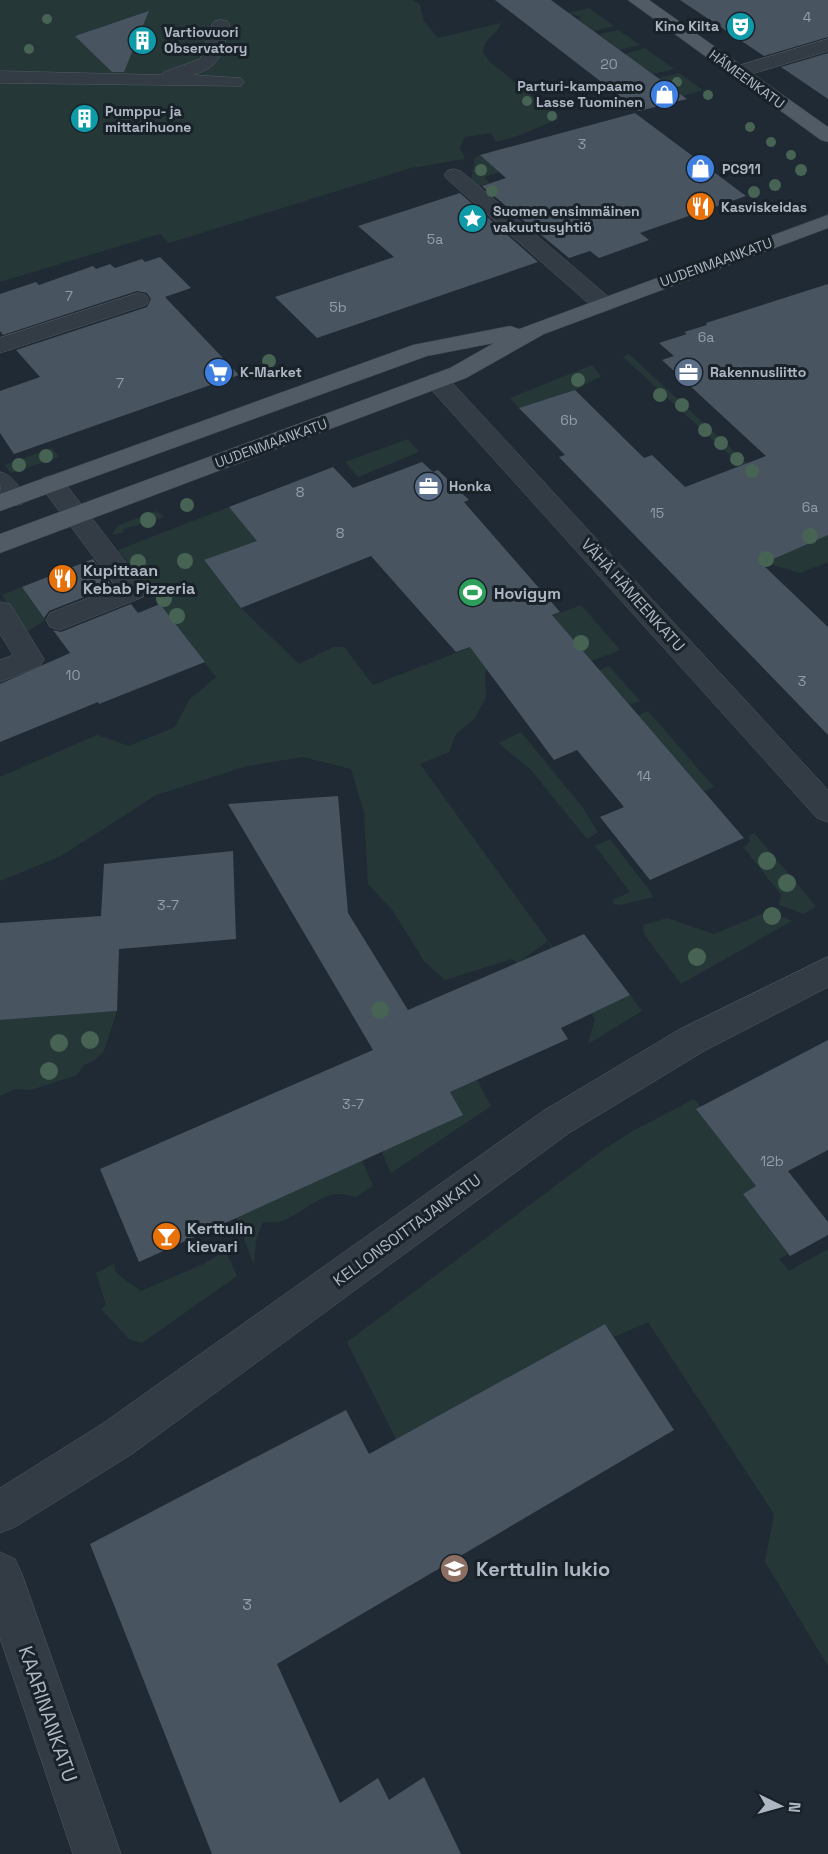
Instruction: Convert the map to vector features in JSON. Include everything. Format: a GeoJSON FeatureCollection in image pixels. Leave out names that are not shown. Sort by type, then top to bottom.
{"type":"FeatureCollection","features":[{"type":"Feature","properties":{"kind":"main road","name":"HÄMEENKATU"},"geometry":{"type":"LineString","coordinates":[[637,0],[828,136]]}},
{"type":"Feature","properties":{"kind":"main road","name":"UUDENMAANKATU"},"geometry":{"type":"LineString","coordinates":[[0,544],[458,373],[536,329],[828,221]]}},
{"type":"Feature","properties":{"kind":"main road","name":"UUDENMAANKATU"},"geometry":{"type":"LineString","coordinates":[[4,494],[51,484],[421,350],[536,329]]}},
{"type":"Feature","properties":{"kind":"street"},"geometry":{"type":"LineString","coordinates":[[161,79],[197,68],[208,62],[222,25]]}},
{"type":"Feature","properties":{"kind":"street"},"geometry":{"type":"LineString","coordinates":[[738,72],[828,45]]}},
{"type":"Feature","properties":{"kind":"street"},"geometry":{"type":"LineString","coordinates":[[0,77],[234,82]]}},
{"type":"Feature","properties":{"kind":"street"},"geometry":{"type":"LineString","coordinates":[[454,175],[603,304]]}},
{"type":"Feature","properties":{"kind":"street"},"geometry":{"type":"LineString","coordinates":[[0,346],[138,300]]}},
{"type":"Feature","properties":{"kind":"street","name":"VÄHÄ HÄMEENKATU"},"geometry":{"type":"LineString","coordinates":[[437,381],[828,810]]}},
{"type":"Feature","properties":{"kind":"street"},"geometry":{"type":"LineString","coordinates":[[51,484],[133,590],[60,620]]}},
{"type":"Feature","properties":{"kind":"street"},"geometry":{"type":"LineString","coordinates":[[0,611],[30,660],[0,672]]}},
{"type":"Feature","properties":{"kind":"street","name":"KELLONSOITTAJANKATU"},"geometry":{"type":"LineString","coordinates":[[0,1512],[117,1439],[556,1122],[692,1040],[828,971]]}},
{"type":"Feature","properties":{"kind":"street","name":"KAARINANKATU"},"geometry":{"type":"LineString","coordinates":[[0,1574],[97,1854]]}},
{"type":"Feature","properties":{"kind":"green space"},"geometry":{"type":"Polygon","coordinates":[[[0,0],[413,0],[420,4],[423,20],[438,38],[501,23],[486,43],[483,52],[489,61],[558,119],[515,137],[496,142],[491,133],[465,137],[460,147],[465,159],[411,168],[169,243],[160,234],[0,282],[0,0]]]}},
{"type":"Feature","properties":{"kind":"green space"},"geometry":{"type":"Polygon","coordinates":[[[589,8],[614,26],[594,31],[578,19],[581,17],[569,13],[589,8]]]}},
{"type":"Feature","properties":{"kind":"green space"},"geometry":{"type":"Polygon","coordinates":[[[619,30],[640,45],[620,50],[599,34],[619,30]]]}},
{"type":"Feature","properties":{"kind":"green space"},"geometry":{"type":"Polygon","coordinates":[[[645,48],[674,69],[653,74],[625,54],[645,48]]]}},
{"type":"Feature","properties":{"kind":"green space"},"geometry":{"type":"Polygon","coordinates":[[[679,73],[703,90],[683,96],[659,78],[679,73]]]}},
{"type":"Feature","properties":{"kind":"green space"},"geometry":{"type":"Polygon","coordinates":[[[480,155],[500,172],[484,177],[490,183],[474,187],[471,180],[475,158],[480,155]]]}},
{"type":"Feature","properties":{"kind":"green space"},"geometry":{"type":"Polygon","coordinates":[[[629,354],[825,536],[828,535],[828,562],[800,573],[766,563],[751,544],[803,523],[623,357],[629,354]]]}},
{"type":"Feature","properties":{"kind":"green space"},"geometry":{"type":"Polygon","coordinates":[[[592,365],[601,376],[575,390],[519,408],[510,398],[592,365]]]}},
{"type":"Feature","properties":{"kind":"green space"},"geometry":{"type":"Polygon","coordinates":[[[408,439],[419,452],[358,477],[345,462],[408,439]]]}},
{"type":"Feature","properties":{"kind":"green space"},"geometry":{"type":"Polygon","coordinates":[[[52,448],[59,457],[11,473],[5,465],[52,448]]]}},
{"type":"Feature","properties":{"kind":"green space"},"geometry":{"type":"Polygon","coordinates":[[[229,507],[257,541],[204,561],[241,608],[299,664],[333,647],[344,647],[373,685],[581,605],[620,650],[584,664],[493,655],[485,674],[486,697],[475,718],[456,734],[449,752],[420,764],[598,1010],[630,995],[642,1011],[588,1044],[595,1019],[558,966],[548,941],[518,963],[512,959],[445,980],[424,961],[393,911],[368,884],[364,812],[351,769],[303,757],[247,766],[156,795],[61,856],[0,881],[0,777],[97,735],[129,746],[175,727],[189,700],[216,677],[118,550],[229,507]]]}},
{"type":"Feature","properties":{"kind":"green space"},"geometry":{"type":"Polygon","coordinates":[[[156,511],[165,517],[123,529],[124,532],[112,535],[117,526],[156,511]]]}},
{"type":"Feature","properties":{"kind":"green space"},"geometry":{"type":"Polygon","coordinates":[[[22,587],[45,620],[26,632],[2,595],[22,587]]]}},
{"type":"Feature","properties":{"kind":"green space"},"geometry":{"type":"Polygon","coordinates":[[[609,666],[640,701],[630,705],[599,670],[609,666]]]}},
{"type":"Feature","properties":{"kind":"green space"},"geometry":{"type":"Polygon","coordinates":[[[648,711],[714,787],[704,791],[638,715],[648,711]]]}},
{"type":"Feature","properties":{"kind":"green space"},"geometry":{"type":"Polygon","coordinates":[[[521,732],[583,808],[598,832],[587,839],[530,769],[498,743],[521,732]]]}},
{"type":"Feature","properties":{"kind":"green space"},"geometry":{"type":"Polygon","coordinates":[[[754,833],[816,906],[804,914],[779,905],[781,895],[744,848],[750,841],[748,836],[754,833]]]}},
{"type":"Feature","properties":{"kind":"green space"},"geometry":{"type":"Polygon","coordinates":[[[610,839],[653,897],[620,905],[613,904],[613,900],[630,892],[595,846],[610,839]]]}},
{"type":"Feature","properties":{"kind":"green space"},"geometry":{"type":"Polygon","coordinates":[[[769,911],[792,921],[681,984],[644,934],[643,925],[667,918],[714,934],[769,911]]]}},
{"type":"Feature","properties":{"kind":"green space"},"geometry":{"type":"Polygon","coordinates":[[[117,1011],[104,1051],[95,1060],[84,1065],[77,1075],[31,1090],[15,1089],[0,1096],[0,1020],[117,1011]]]}},
{"type":"Feature","properties":{"kind":"green space"},"geometry":{"type":"Polygon","coordinates":[[[477,1080],[491,1106],[391,1173],[382,1152],[450,1092],[477,1080]]]}},
{"type":"Feature","properties":{"kind":"green space"},"geometry":{"type":"Polygon","coordinates":[[[694,1099],[701,1107],[697,1110],[756,1186],[743,1194],[788,1254],[779,1259],[789,1271],[828,1249],[828,1666],[765,1562],[774,1514],[648,1322],[614,1337],[605,1324],[396,1439],[347,1342],[603,1150],[633,1131],[694,1099]]]}},
{"type":"Feature","properties":{"kind":"green space"},"geometry":{"type":"Polygon","coordinates":[[[362,1160],[373,1186],[355,1197],[335,1194],[326,1197],[282,1221],[263,1222],[256,1240],[254,1265],[236,1217],[362,1160]]]}},
{"type":"Feature","properties":{"kind":"green space"},"geometry":{"type":"Polygon","coordinates":[[[226,1251],[237,1276],[142,1343],[129,1339],[101,1309],[106,1305],[96,1273],[114,1264],[116,1273],[141,1291],[203,1264],[226,1251]]]}},
{"type":"Feature","properties":{"kind":"building"},"geometry":{"type":"Polygon","coordinates":[[[495,0],[551,0],[687,99],[639,111],[495,0]]]}},
{"type":"Feature","properties":{"kind":"building"},"geometry":{"type":"Polygon","coordinates":[[[680,0],[828,0],[828,37],[764,56],[680,0]]]}},
{"type":"Feature","properties":{"kind":"building"},"geometry":{"type":"Polygon","coordinates":[[[149,11],[124,72],[112,72],[75,36],[149,11]]]}},
{"type":"Feature","properties":{"kind":"building"},"geometry":{"type":"Polygon","coordinates":[[[828,53],[828,99],[781,67],[828,53]]]}},
{"type":"Feature","properties":{"kind":"building"},"geometry":{"type":"Polygon","coordinates":[[[635,113],[746,196],[640,233],[649,240],[599,258],[590,251],[569,258],[482,186],[506,178],[480,155],[635,113]]]}},
{"type":"Feature","properties":{"kind":"building"},"geometry":{"type":"Polygon","coordinates":[[[460,193],[538,262],[317,338],[275,297],[394,257],[358,226],[460,193]]]}},
{"type":"Feature","properties":{"kind":"building"},"geometry":{"type":"Polygon","coordinates":[[[160,257],[191,288],[165,297],[239,375],[14,454],[0,433],[0,391],[40,377],[16,350],[147,307],[151,299],[147,293],[137,291],[3,335],[0,331],[0,294],[36,282],[39,285],[93,266],[96,269],[110,264],[115,268],[142,259],[145,262],[160,257]]]}},
{"type":"Feature","properties":{"kind":"building"},"geometry":{"type":"Polygon","coordinates":[[[828,284],[828,535],[762,564],[828,627],[828,735],[559,457],[565,455],[519,408],[575,390],[644,458],[652,455],[685,487],[766,456],[662,360],[674,356],[659,343],[687,334],[684,332],[707,325],[706,323],[828,284]]]}},
{"type":"Feature","properties":{"kind":"building"},"geometry":{"type":"Polygon","coordinates":[[[422,462],[433,472],[438,470],[469,500],[464,502],[560,612],[552,615],[744,838],[650,880],[600,817],[624,807],[577,750],[554,760],[470,647],[456,652],[371,556],[241,608],[204,560],[257,541],[229,507],[333,467],[353,488],[422,462]]]}},
{"type":"Feature","properties":{"kind":"building"},"geometry":{"type":"Polygon","coordinates":[[[93,559],[112,586],[49,611],[44,618],[22,587],[93,559]]]}},
{"type":"Feature","properties":{"kind":"building"},"geometry":{"type":"Polygon","coordinates":[[[131,604],[138,613],[160,604],[205,662],[0,742],[0,684],[70,653],[53,630],[61,632],[131,604]]]}},
{"type":"Feature","properties":{"kind":"building"},"geometry":{"type":"Polygon","coordinates":[[[338,796],[348,913],[408,1010],[584,934],[630,995],[561,1028],[568,1039],[450,1092],[463,1115],[139,1262],[100,1169],[373,1050],[228,804],[338,796]]]}},
{"type":"Feature","properties":{"kind":"building"},"geometry":{"type":"Polygon","coordinates":[[[233,851],[236,939],[119,949],[117,1011],[0,1020],[0,923],[101,916],[104,864],[233,851]]]}},
{"type":"Feature","properties":{"kind":"building"},"geometry":{"type":"Polygon","coordinates":[[[828,1040],[828,1150],[788,1171],[828,1222],[828,1235],[790,1256],[743,1194],[756,1186],[696,1109],[828,1040]]]}},
{"type":"Feature","properties":{"kind":"building"},"geometry":{"type":"Polygon","coordinates":[[[605,1324],[674,1430],[277,1664],[340,1803],[378,1778],[389,1800],[424,1777],[461,1854],[212,1854],[90,1544],[346,1410],[369,1454],[605,1324]]]}},
{"type":"Feature","properties":{"kind":"place","name":"Kino Kilta"},"geometry":{"type":"Point","coordinates":[740,26]}},
{"type":"Feature","properties":{"kind":"place","name":"Vartiovuori Observatory"},"geometry":{"type":"Point","coordinates":[143,40]}},
{"type":"Feature","properties":{"kind":"place","name":"Parturi-kampaamo Lasse Tuominen"},"geometry":{"type":"Point","coordinates":[664,94]}},
{"type":"Feature","properties":{"kind":"place","name":"Pumppu- ja mittarihuone"},"geometry":{"type":"Point","coordinates":[84,119]}},
{"type":"Feature","properties":{"kind":"place","name":"PC911"},"geometry":{"type":"Point","coordinates":[701,169]}},
{"type":"Feature","properties":{"kind":"place","name":"Kasviskeidas"},"geometry":{"type":"Point","coordinates":[700,207]}},
{"type":"Feature","properties":{"kind":"place","name":"Suomen ensimmäinen vakuutusyhtiö"},"geometry":{"type":"Point","coordinates":[472,219]}},
{"type":"Feature","properties":{"kind":"place","name":"K-Market"},"geometry":{"type":"Point","coordinates":[219,372]}},
{"type":"Feature","properties":{"kind":"place","name":"Rakennusliitto"},"geometry":{"type":"Point","coordinates":[689,372]}},
{"type":"Feature","properties":{"kind":"place","name":"Honka"},"geometry":{"type":"Point","coordinates":[428,486]}},
{"type":"Feature","properties":{"kind":"place","name":"Kupittaan Kebab Pizzeria"},"geometry":{"type":"Point","coordinates":[62,579]}},
{"type":"Feature","properties":{"kind":"place","name":"Hovigym"},"geometry":{"type":"Point","coordinates":[473,593]}},
{"type":"Feature","properties":{"kind":"place","name":"Kerttulin kievari"},"geometry":{"type":"Point","coordinates":[166,1237]}},
{"type":"Feature","properties":{"kind":"place","name":"Kerttulin lukio"},"geometry":{"type":"Point","coordinates":[455,1569]}}]}
